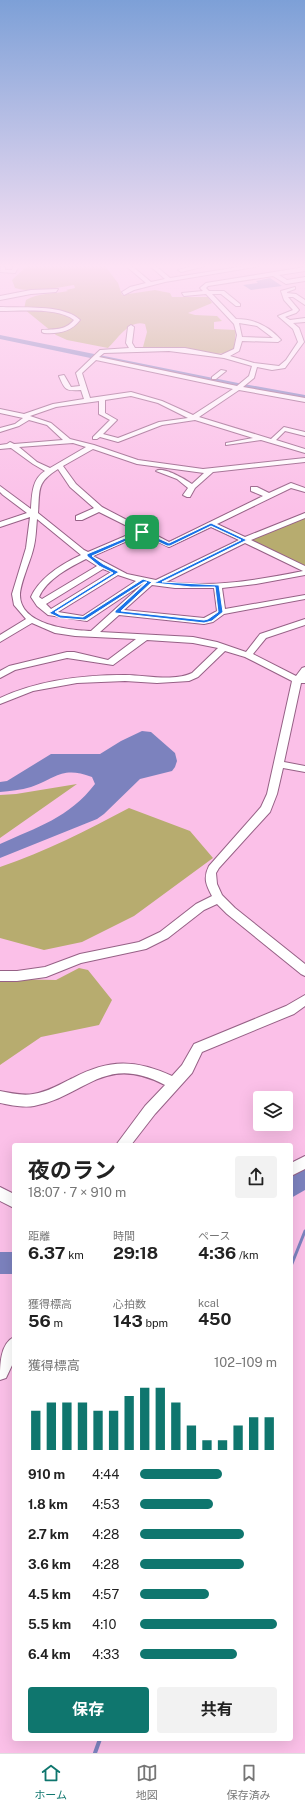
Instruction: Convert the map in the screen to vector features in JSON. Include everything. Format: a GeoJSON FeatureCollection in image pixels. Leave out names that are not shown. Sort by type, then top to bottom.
{"type":"FeatureCollection","features":[{"type":"Feature","properties":{"kind":"street"},"geometry":{"type":"LineString","coordinates":[[224,356],[237,350],[238,348]]}},
{"type":"Feature","properties":{"kind":"street"},"geometry":{"type":"LineString","coordinates":[[87,399],[79,373],[95,356],[108,349],[186,350],[224,356],[255,365],[280,368],[289,360],[297,348]]}},
{"type":"Feature","properties":{"kind":"street"},"geometry":{"type":"LineString","coordinates":[[95,356],[305,400]]}},
{"type":"Feature","properties":{"kind":"street"},"geometry":{"type":"LineString","coordinates":[[100,435],[118,440],[162,423],[194,418],[252,377],[255,365]]}},
{"type":"Feature","properties":{"kind":"street"},"geometry":{"type":"LineString","coordinates":[[214,378],[223,371]]}},
{"type":"Feature","properties":{"kind":"street"},"geometry":{"type":"LineString","coordinates":[[62,376],[67,387],[83,388]]}},
{"type":"Feature","properties":{"kind":"street"},"geometry":{"type":"LineString","coordinates":[[201,376],[214,378],[241,386]]}},
{"type":"Feature","properties":{"kind":"street"},"geometry":{"type":"LineString","coordinates":[[0,430],[16,425],[26,417],[47,407],[87,399],[124,394],[137,395],[168,405],[194,418],[305,452]]}},
{"type":"Feature","properties":{"kind":"street"},"geometry":{"type":"LineString","coordinates":[[102,397],[102,414],[114,420],[90,445],[42,476],[37,485],[30,548],[16,594],[18,605],[31,620],[55,630],[93,634],[193,640],[224,647],[248,655],[301,680]]}},
{"type":"Feature","properties":{"kind":"street"},"geometry":{"type":"LineString","coordinates":[[0,411],[49,424],[68,441]]}},
{"type":"Feature","properties":{"kind":"street"},"geometry":{"type":"LineString","coordinates":[[272,441],[284,429],[305,434]]}},
{"type":"Feature","properties":{"kind":"street"},"geometry":{"type":"LineString","coordinates":[[228,444],[260,438]]}},
{"type":"Feature","properties":{"kind":"street"},"geometry":{"type":"LineString","coordinates":[[0,440],[11,445],[35,463],[50,471]]}},
{"type":"Feature","properties":{"kind":"street"},"geometry":{"type":"LineString","coordinates":[[0,447],[68,441],[90,445],[126,459],[151,465],[210,471],[305,460]]}},
{"type":"Feature","properties":{"kind":"street"},"geometry":{"type":"LineString","coordinates":[[294,448],[305,442]]}},
{"type":"Feature","properties":{"kind":"street"},"geometry":{"type":"LineString","coordinates":[[151,465],[147,469],[173,476],[192,487]]}},
{"type":"Feature","properties":{"kind":"street"},"geometry":{"type":"LineString","coordinates":[[58,466],[64,471],[72,485],[99,510],[169,545],[291,485]]}},
{"type":"Feature","properties":{"kind":"street"},"geometry":{"type":"LineString","coordinates":[[187,495],[192,487],[210,471]]}},
{"type":"Feature","properties":{"kind":"street"},"geometry":{"type":"LineString","coordinates":[[281,480],[305,490]]}},
{"type":"Feature","properties":{"kind":"street"},"geometry":{"type":"LineString","coordinates":[[0,488],[102,566],[150,582],[191,586],[218,586],[269,581],[305,573]]}},
{"type":"Feature","properties":{"kind":"street"},"geometry":{"type":"LineString","coordinates":[[254,489],[268,496]]}},
{"type":"Feature","properties":{"kind":"street"},"geometry":{"type":"LineString","coordinates":[[79,518],[99,510]]}},
{"type":"Feature","properties":{"kind":"street"},"geometry":{"type":"LineString","coordinates":[[0,525],[34,513]]}},
{"type":"Feature","properties":{"kind":"street"},"geometry":{"type":"LineString","coordinates":[[142,532],[63,567],[38,590],[35,597],[40,604],[51,613],[60,616],[84,619],[150,582],[305,514]]}},
{"type":"Feature","properties":{"kind":"street"},"geometry":{"type":"LineString","coordinates":[[211,524],[305,569]]}},
{"type":"Feature","properties":{"kind":"street"},"geometry":{"type":"LineString","coordinates":[[40,604],[102,566]]}},
{"type":"Feature","properties":{"kind":"street"},"geometry":{"type":"LineString","coordinates":[[51,613],[117,572]]}},
{"type":"Feature","properties":{"kind":"street"},"geometry":{"type":"LineString","coordinates":[[93,634],[150,582]]}},
{"type":"Feature","properties":{"kind":"street"},"geometry":{"type":"LineString","coordinates":[[218,586],[221,612]]}},
{"type":"Feature","properties":{"kind":"street"},"geometry":{"type":"LineString","coordinates":[[117,612],[204,621],[210,620],[221,612],[305,597]]}},
{"type":"Feature","properties":{"kind":"street"},"geometry":{"type":"LineString","coordinates":[[0,639],[31,620]]}},
{"type":"Feature","properties":{"kind":"street"},"geometry":{"type":"LineString","coordinates":[[248,655],[263,636],[305,622]]}},
{"type":"Feature","properties":{"kind":"street"},"geometry":{"type":"LineString","coordinates":[[0,630],[9,634]]}},
{"type":"Feature","properties":{"kind":"street"},"geometry":{"type":"LineString","coordinates":[[0,675],[12,668],[67,655],[74,655],[110,663],[145,637]]}},
{"type":"Feature","properties":{"kind":"street"},"geometry":{"type":"LineString","coordinates":[[0,701],[16,693],[36,687],[74,681],[126,678],[147,680],[189,678],[195,675],[224,647]]}},
{"type":"Feature","properties":{"kind":"street"},"geometry":{"type":"LineString","coordinates":[[0,662],[12,668]]}},
{"type":"Feature","properties":{"kind":"street"},"geometry":{"type":"LineString","coordinates":[[305,670],[301,680],[272,794],[266,809],[219,860],[211,873],[211,884],[218,898],[231,911],[305,971]]}},
{"type":"Feature","properties":{"kind":"street"},"geometry":{"type":"LineString","coordinates":[[279,764],[305,769]]}},
{"type":"Feature","properties":{"kind":"street"},"geometry":{"type":"LineString","coordinates":[[0,976],[17,976],[46,972],[80,959],[142,946],[164,936],[200,907],[218,898]]}},
{"type":"Feature","properties":{"kind":"street"},"geometry":{"type":"LineString","coordinates":[[125,1143],[150,1110],[187,1069],[198,1048],[290,1010],[305,1000]]}},
{"type":"Feature","properties":{"kind":"street"},"geometry":{"type":"LineString","coordinates":[[0,1097],[18,1100],[33,1100],[60,1092],[102,1071],[118,1068],[151,1073],[175,1084]]}},
{"type":"Feature","properties":{"kind":"street"},"geometry":{"type":"LineString","coordinates":[[293,1169],[305,1162]]}},
{"type":"Feature","properties":{"kind":"street"},"geometry":{"type":"LineString","coordinates":[[0,1194],[12,1200]]}},
{"type":"Feature","properties":{"kind":"street"},"geometry":{"type":"LineString","coordinates":[[0,1372],[12,1349]]}},
{"type":"Feature","properties":{"kind":"shaded area"},"geometry":{"type":"Polygon","coordinates":[[[175,348],[234,348],[229,352],[218,354],[175,348]]]}},
{"type":"Feature","properties":{"kind":"shaded area"},"geometry":{"type":"Polygon","coordinates":[[[305,516],[305,567],[250,541],[250,539],[305,516]]]}},
{"type":"Feature","properties":{"kind":"shaded area"},"geometry":{"type":"Polygon","coordinates":[[[77,784],[0,838],[0,795],[16,794],[77,784]]]}},
{"type":"Feature","properties":{"kind":"shaded area"},"geometry":{"type":"Polygon","coordinates":[[[129,808],[190,831],[213,858],[134,916],[82,942],[44,950],[0,938],[0,867],[50,848],[129,808]]]}},
{"type":"Feature","properties":{"kind":"shaded area"},"geometry":{"type":"Polygon","coordinates":[[[79,968],[88,970],[112,1000],[99,1025],[41,1037],[0,1065],[0,979],[56,980],[79,968]]]}},
{"type":"Feature","properties":{"kind":"water"},"geometry":{"type":"Polygon","coordinates":[[[142,731],[151,732],[175,753],[177,761],[172,771],[140,779],[97,819],[0,858],[0,844],[52,820],[85,796],[95,784],[92,777],[73,773],[60,774],[40,784],[12,791],[0,792],[0,782],[7,781],[51,754],[100,754],[121,741],[142,731]]]}},
{"type":"Feature","properties":{"kind":"waterway"},"geometry":{"type":"LineString","coordinates":[[56,348],[238,386],[305,398]]}},
{"type":"Feature","properties":{"kind":"waterway"},"geometry":{"type":"LineString","coordinates":[[293,1187],[305,1178]]}},
{"type":"Feature","properties":{"kind":"waterway"},"geometry":{"type":"LineString","coordinates":[[293,1261],[305,1231]]}},
{"type":"Feature","properties":{"kind":"waterway"},"geometry":{"type":"LineString","coordinates":[[0,1263],[12,1263]]}},
{"type":"Feature","properties":{"kind":"waterway"},"geometry":{"type":"LineString","coordinates":[[95,1753],[99,1741]]}},
{"type":"Feature","properties":{"kind":"route"},"geometry":{"type":"LineString","coordinates":[[211,524],[245,540],[156,583],[191,586],[218,586],[221,612],[216,614],[210,620],[204,621],[117,612],[150,582],[143,580],[84,619],[60,616],[51,613],[117,572],[101,565],[88,555],[142,532],[169,545],[211,524]]}}]}
